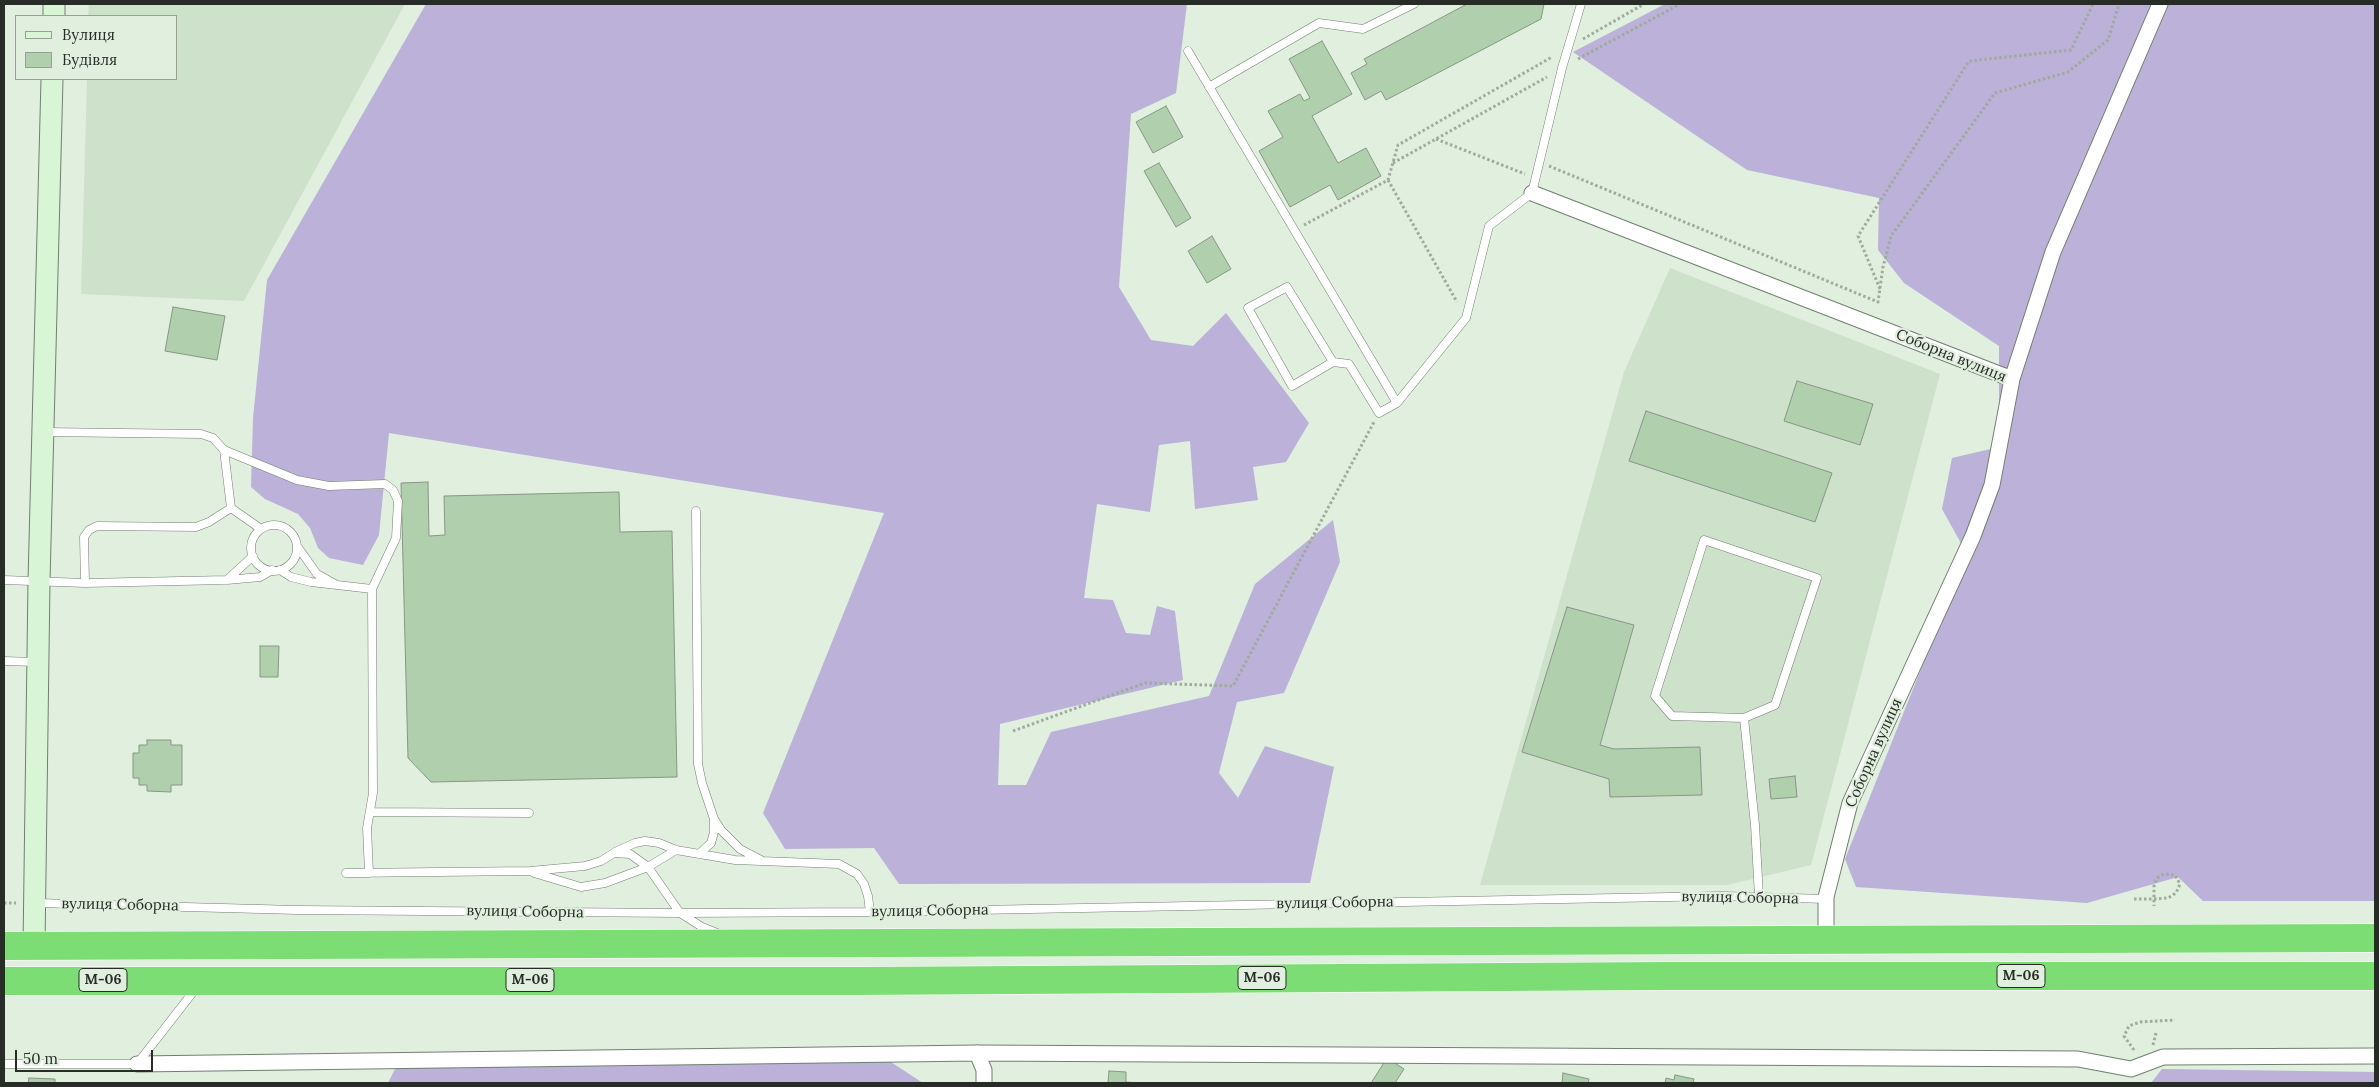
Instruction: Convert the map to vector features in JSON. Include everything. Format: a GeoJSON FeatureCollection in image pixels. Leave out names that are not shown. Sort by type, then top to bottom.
{"type":"FeatureCollection","features":[{"type":"Feature","properties":{"kind":"highway"},"geometry":{"type":"LineString","coordinates":[[4,946],[2375,938]]}},
{"type":"Feature","properties":{"kind":"highway","name":"М-06"},"geometry":{"type":"LineString","coordinates":[[4,981],[857,981],[1656,976],[2375,976]]}},
{"type":"Feature","properties":{"kind":"main road"},"geometry":{"type":"LineString","coordinates":[[34,946],[39,581],[52,80]]}},
{"type":"Feature","properties":{"kind":"street"},"geometry":{"type":"LineString","coordinates":[[2012,379],[2053,252],[2160,4]]}},
{"type":"Feature","properties":{"kind":"street","name":"Соборна вулиця"},"geometry":{"type":"LineString","coordinates":[[1532,193],[2012,379],[1992,485],[1973,536],[1850,803],[1826,899],[1826,941]]}},
{"type":"Feature","properties":{"kind":"street"},"geometry":{"type":"LineString","coordinates":[[137,1064],[977,1053],[2078,1059],[2130,1076],[2163,1057],[2375,1056]]}},
{"type":"Feature","properties":{"kind":"street"},"geometry":{"type":"LineString","coordinates":[[977,1053],[984,1070],[984,1083]]}},
{"type":"Feature","properties":{"kind":"lane"},"geometry":{"type":"LineString","coordinates":[[1209,87],[1319,23],[1363,29],[1414,4]]}},
{"type":"Feature","properties":{"kind":"lane"},"geometry":{"type":"LineString","coordinates":[[1334,362],[1287,287],[1248,308],[1292,386],[1334,362],[1349,364],[1379,413],[1397,402],[1466,318],[1489,226],[1532,193],[1562,68],[1581,4]]}},
{"type":"Feature","properties":{"kind":"lane"},"geometry":{"type":"LineString","coordinates":[[1188,51],[1397,402]]}},
{"type":"Feature","properties":{"kind":"lane"},"geometry":{"type":"LineString","coordinates":[[43,432],[201,434],[213,438],[224,450],[297,480],[329,486],[385,484],[393,490],[398,501],[396,538],[372,589],[374,793],[367,828],[369,873]]}},
{"type":"Feature","properties":{"kind":"lane"},"geometry":{"type":"LineString","coordinates":[[224,450],[231,508],[261,529]]}},
{"type":"Feature","properties":{"kind":"lane"},"geometry":{"type":"LineString","coordinates":[[85,582],[84,537],[97,526],[196,527],[209,522],[231,508]]}},
{"type":"Feature","properties":{"kind":"lane"},"geometry":{"type":"LineString","coordinates":[[696,511],[698,764],[706,797],[714,819],[721,830],[740,849],[763,861]]}},
{"type":"Feature","properties":{"kind":"lane"},"geometry":{"type":"LineString","coordinates":[[338,586],[317,574],[297,546],[295,538],[284,527],[268,526],[261,529],[252,542],[253,556],[258,564],[291,577],[338,586],[372,589]]}},
{"type":"Feature","properties":{"kind":"lane"},"geometry":{"type":"LineString","coordinates":[[1704,540],[1817,578],[1775,705],[1744,718],[1672,716],[1655,696],[1704,540]]}},
{"type":"Feature","properties":{"kind":"lane"},"geometry":{"type":"LineString","coordinates":[[4,580],[85,582],[227,580],[260,577],[293,561],[297,546]]}},
{"type":"Feature","properties":{"kind":"lane"},"geometry":{"type":"LineString","coordinates":[[227,580],[253,556]]}},
{"type":"Feature","properties":{"kind":"lane"},"geometry":{"type":"LineString","coordinates":[[4,661],[38,662]]}},
{"type":"Feature","properties":{"kind":"lane"},"geometry":{"type":"LineString","coordinates":[[1744,718],[1755,825],[1758,897]]}},
{"type":"Feature","properties":{"kind":"lane"},"geometry":{"type":"LineString","coordinates":[[370,812],[529,814]]}},
{"type":"Feature","properties":{"kind":"lane"},"geometry":{"type":"LineString","coordinates":[[699,854],[711,843],[714,832],[714,819]]}},
{"type":"Feature","properties":{"kind":"lane"},"geometry":{"type":"LineString","coordinates":[[346,873],[530,872],[584,866],[601,861],[614,853],[645,841],[699,854],[763,861],[839,864],[857,874],[864,884],[870,912]]}},
{"type":"Feature","properties":{"kind":"lane"},"geometry":{"type":"LineString","coordinates":[[530,872],[581,887],[605,883],[648,867],[676,850]]}},
{"type":"Feature","properties":{"kind":"lane"},"geometry":{"type":"LineString","coordinates":[[614,853],[630,854],[648,867],[680,913],[702,927],[744,944]]}},
{"type":"Feature","properties":{"kind":"lane","name":"вулиця Соборна"},"geometry":{"type":"LineString","coordinates":[[34,903],[297,910],[680,913],[870,912],[1713,896],[1826,899]]}},
{"type":"Feature","properties":{"kind":"lane"},"geometry":{"type":"LineString","coordinates":[[4,1064],[137,1064],[203,980]]}},
{"type":"Feature","properties":{"kind":"path"},"geometry":{"type":"LineString","coordinates":[[1294,230],[1388,180],[1398,145],[1644,4]]}},
{"type":"Feature","properties":{"kind":"path"},"geometry":{"type":"LineString","coordinates":[[1393,164],[1562,68],[1680,4]]}},
{"type":"Feature","properties":{"kind":"path"},"geometry":{"type":"LineString","coordinates":[[1880,289],[1858,236],[1969,61],[2071,50],[2093,4]]}},
{"type":"Feature","properties":{"kind":"path"},"geometry":{"type":"LineString","coordinates":[[1539,161],[1878,302],[1891,236],[1995,93],[2068,72],[2108,40],[2119,4]]}},
{"type":"Feature","properties":{"kind":"path"},"geometry":{"type":"LineString","coordinates":[[1436,139],[1535,178]]}},
{"type":"Feature","properties":{"kind":"path"},"geometry":{"type":"LineString","coordinates":[[1388,180],[1466,318]]}},
{"type":"Feature","properties":{"kind":"path"},"geometry":{"type":"LineString","coordinates":[[1012,731],[1145,682],[1233,686],[1379,413]]}},
{"type":"Feature","properties":{"kind":"path"},"geometry":{"type":"LineString","coordinates":[[2134,899],[2154,898],[2168,898],[2176,893],[2180,884],[2175,875],[2164,874],[2157,878],[2154,886],[2154,898],[2154,906]]}},
{"type":"Feature","properties":{"kind":"path"},"geometry":{"type":"LineString","coordinates":[[2138,1051],[2133,1050],[2124,1036],[2129,1026],[2140,1022],[2175,1020]]}},
{"type":"Feature","properties":{"kind":"path"},"geometry":{"type":"LineString","coordinates":[[2148,1049],[2152,1046],[2156,1033]]}},
{"type":"Feature","properties":{"kind":"shaded area"},"geometry":{"type":"Polygon","coordinates":[[[89,4],[405,4],[244,301],[81,294],[87,80],[178,80],[178,15],[88,15],[89,4]]]}},
{"type":"Feature","properties":{"kind":"shaded area"},"geometry":{"type":"Polygon","coordinates":[[[426,4],[1187,4],[1176,93],[1131,114],[1119,287],[1151,340],[1193,346],[1226,313],[1309,423],[1286,462],[1253,467],[1258,500],[1195,509],[1190,441],[1159,445],[1150,512],[1097,504],[1084,598],[1113,600],[1126,633],[1150,635],[1157,606],[1175,611],[1183,680],[1000,724],[998,785],[1026,785],[1051,732],[1209,696],[1255,584],[1333,520],[1340,562],[1284,693],[1237,702],[1219,773],[1238,798],[1265,746],[1334,767],[1310,883],[899,884],[874,848],[785,849],[763,813],[884,513],[389,433],[379,535],[363,565],[329,558],[318,548],[310,528],[298,514],[265,499],[251,487],[253,418],[267,280],[426,4]]]}},
{"type":"Feature","properties":{"kind":"shaded area"},"geometry":{"type":"Polygon","coordinates":[[[1665,4],[2375,4],[2375,901],[2203,901],[2178,877],[2087,903],[1856,887],[1845,859],[1967,554],[1942,509],[1952,458],[1999,447],[1999,346],[1904,283],[1878,250],[1879,198],[1747,170],[1573,52],[1665,4]]]}},
{"type":"Feature","properties":{"kind":"shaded area"},"geometry":{"type":"Polygon","coordinates":[[[1670,268],[1940,374],[1811,865],[1727,885],[1480,885],[1624,372],[1670,268]]]}},
{"type":"Feature","properties":{"kind":"shaded area"},"geometry":{"type":"Polygon","coordinates":[[[880,1055],[923,1083],[388,1083],[396,1067],[880,1055]]]}},
{"type":"Feature","properties":{"kind":"shaded area"},"geometry":{"type":"Polygon","coordinates":[[[2162,1069],[2375,1072],[2375,1083],[2151,1083],[2162,1069]]]}},
{"type":"Feature","properties":{"kind":"building"},"geometry":{"type":"Polygon","coordinates":[[[1467,4],[1544,4],[1541,19],[1386,100],[1381,91],[1365,100],[1351,73],[1367,64],[1364,59],[1467,4]]]}},
{"type":"Feature","properties":{"kind":"building"},"geometry":{"type":"Polygon","coordinates":[[[1322,41],[1352,94],[1312,116],[1338,163],[1366,148],[1381,176],[1338,200],[1330,185],[1290,207],[1259,151],[1283,137],[1268,111],[1300,94],[1304,101],[1310,98],[1289,59],[1322,41]]]}},
{"type":"Feature","properties":{"kind":"building"},"geometry":{"type":"Polygon","coordinates":[[[1166,106],[1183,137],[1153,153],[1136,122],[1166,106]]]}},
{"type":"Feature","properties":{"kind":"building"},"geometry":{"type":"Polygon","coordinates":[[[1159,163],[1191,218],[1176,227],[1144,171],[1159,163]]]}},
{"type":"Feature","properties":{"kind":"building"},"geometry":{"type":"Polygon","coordinates":[[[1212,236],[1231,269],[1207,283],[1188,251],[1212,236]]]}},
{"type":"Feature","properties":{"kind":"building"},"geometry":{"type":"Polygon","coordinates":[[[173,307],[225,316],[217,360],[165,351],[173,307]]]}},
{"type":"Feature","properties":{"kind":"building"},"geometry":{"type":"Polygon","coordinates":[[[1797,381],[1873,404],[1860,445],[1784,421],[1797,381]]]}},
{"type":"Feature","properties":{"kind":"building"},"geometry":{"type":"Polygon","coordinates":[[[1646,411],[1832,473],[1815,522],[1629,461],[1646,411]]]}},
{"type":"Feature","properties":{"kind":"building"},"geometry":{"type":"Polygon","coordinates":[[[428,482],[429,536],[445,535],[444,496],[619,492],[620,532],[672,531],[677,777],[431,782],[408,758],[401,483],[428,482]]]}},
{"type":"Feature","properties":{"kind":"building"},"geometry":{"type":"Polygon","coordinates":[[[1567,607],[1634,625],[1600,745],[1614,749],[1700,747],[1702,795],[1610,797],[1609,779],[1522,752],[1567,607]]]}},
{"type":"Feature","properties":{"kind":"building"},"geometry":{"type":"Polygon","coordinates":[[[260,646],[279,646],[278,677],[260,677],[260,646]]]}},
{"type":"Feature","properties":{"kind":"building"},"geometry":{"type":"Polygon","coordinates":[[[147,740],[171,740],[171,745],[182,745],[182,785],[171,785],[171,792],[147,791],[147,785],[139,785],[139,778],[133,778],[133,753],[139,753],[139,745],[147,745],[147,740]]]}},
{"type":"Feature","properties":{"kind":"building"},"geometry":{"type":"Polygon","coordinates":[[[1795,776],[1797,797],[1771,799],[1769,779],[1795,776]]]}},
{"type":"Feature","properties":{"kind":"building"},"geometry":{"type":"Polygon","coordinates":[[[1387,1058],[1404,1069],[1395,1083],[1371,1083],[1387,1058]]]}},
{"type":"Feature","properties":{"kind":"building"},"geometry":{"type":"Polygon","coordinates":[[[1109,1071],[1126,1072],[1126,1082],[1138,1083],[1108,1083],[1109,1071]]]}},
{"type":"Feature","properties":{"kind":"building"},"geometry":{"type":"Polygon","coordinates":[[[1563,1073],[1589,1079],[1588,1083],[1562,1083],[1563,1073]]]}},
{"type":"Feature","properties":{"kind":"building"},"geometry":{"type":"Polygon","coordinates":[[[1675,1075],[1694,1079],[1693,1083],[1665,1083],[1666,1078],[1674,1080],[1675,1075]]]}},
{"type":"Feature","properties":{"kind":"building"},"geometry":{"type":"Polygon","coordinates":[[[29,1078],[55,1079],[55,1083],[28,1083],[29,1078]]]}}]}
